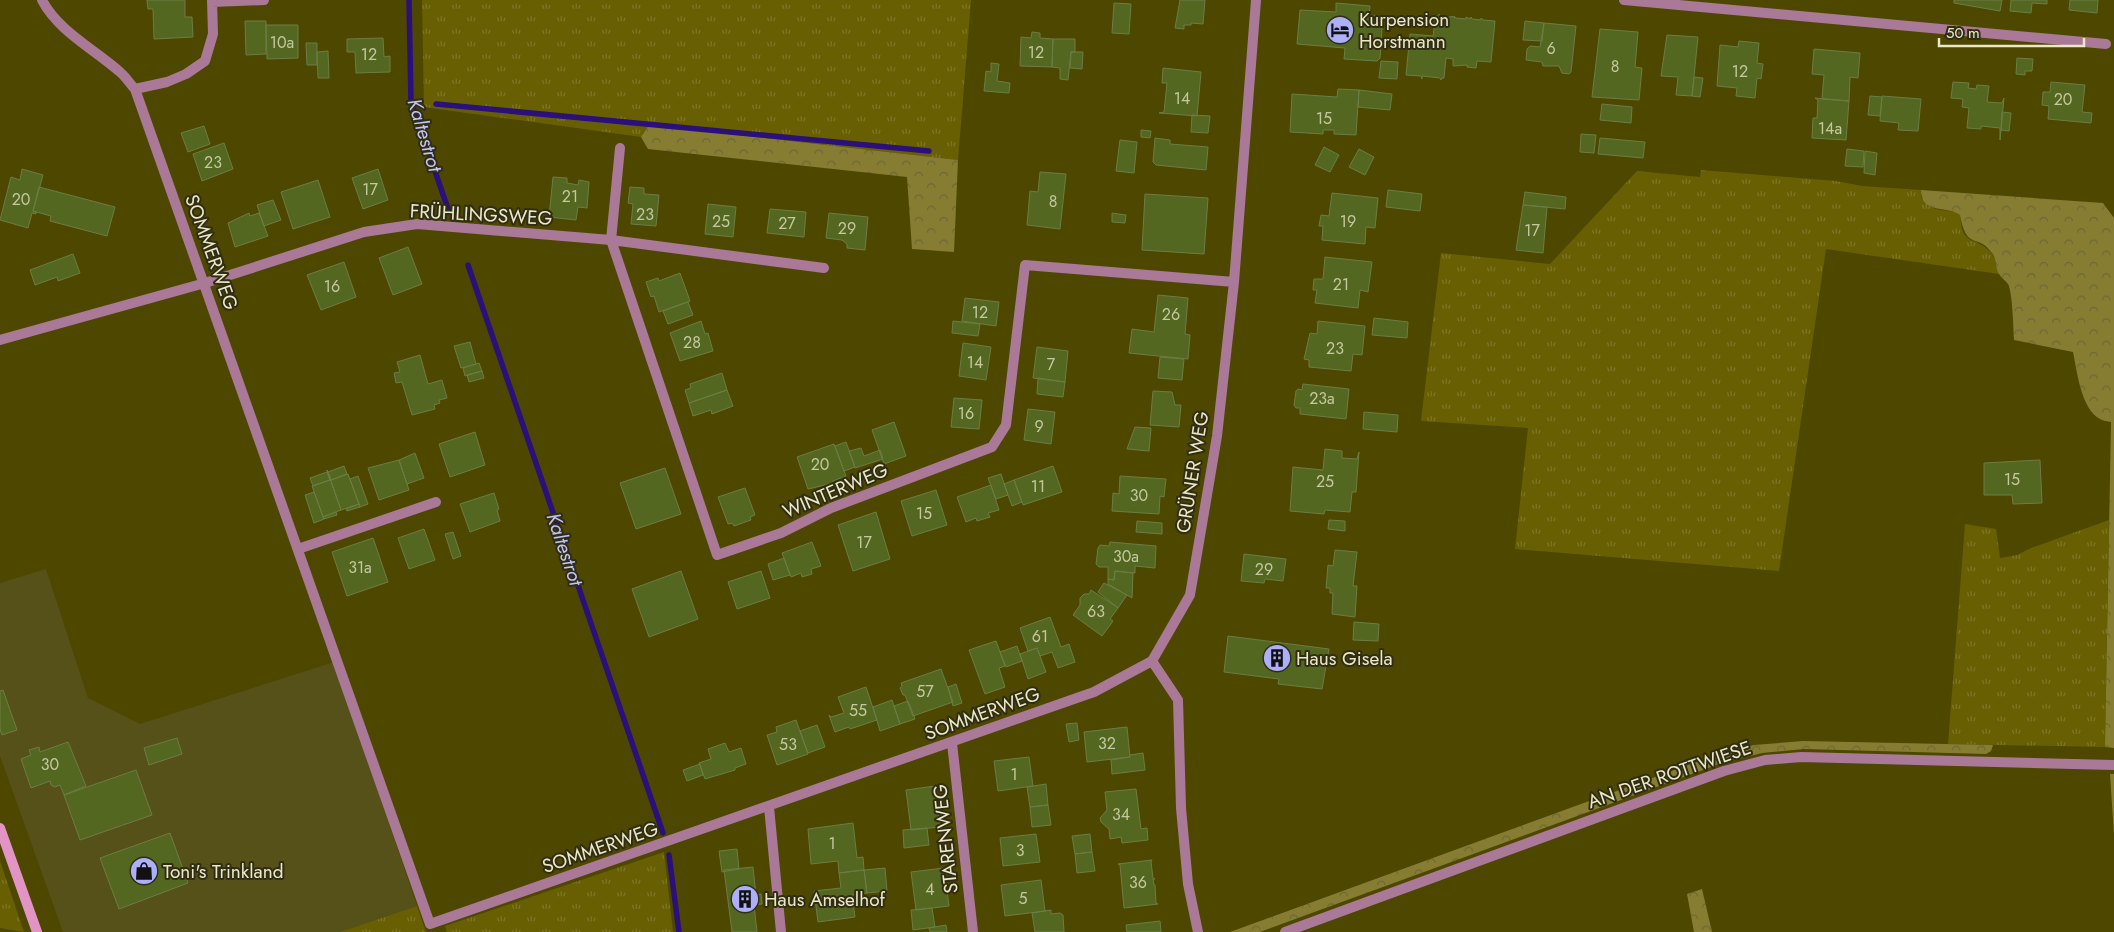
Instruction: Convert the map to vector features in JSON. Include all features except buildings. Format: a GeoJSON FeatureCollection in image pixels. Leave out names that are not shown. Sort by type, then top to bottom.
{"type":"FeatureCollection","features":[{"type":"Feature","properties":{"kind":"main road"},"geometry":{"type":"LineString","coordinates":[[0,828],[37,932]]}},
{"type":"Feature","properties":{"kind":"street","name":"SOMMERWEG"},"geometry":{"type":"LineString","coordinates":[[42,0],[47,10],[65,28],[122,73],[135,90],[205,283],[430,924],[1094,692],[1152,661]]}},
{"type":"Feature","properties":{"kind":"street"},"geometry":{"type":"LineString","coordinates":[[135,90],[167,82],[186,74],[205,61],[213,34],[212,1],[264,0]]}},
{"type":"Feature","properties":{"kind":"street","name":"GRÜNER WEG"},"geometry":{"type":"LineString","coordinates":[[1152,661],[1190,595],[1217,436],[1234,282],[1256,0]]}},
{"type":"Feature","properties":{"kind":"street"},"geometry":{"type":"LineString","coordinates":[[1624,0],[2106,44]]}},
{"type":"Feature","properties":{"kind":"street","name":"WINTERWEG"},"geometry":{"type":"LineString","coordinates":[[620,148],[611,240],[717,555],[781,533],[831,508],[992,447],[1006,425],[1025,265],[1234,282]]}},
{"type":"Feature","properties":{"kind":"street","name":"FRÜHLINGSWEG"},"geometry":{"type":"LineString","coordinates":[[0,340],[205,283],[364,232],[417,224],[611,240],[824,268]]}},
{"type":"Feature","properties":{"kind":"street"},"geometry":{"type":"LineString","coordinates":[[298,549],[436,502]]}},
{"type":"Feature","properties":{"kind":"street"},"geometry":{"type":"LineString","coordinates":[[1152,661],[1178,700],[1183,836],[1188,884],[1198,932]]}},
{"type":"Feature","properties":{"kind":"street","name":"STARENWEG"},"geometry":{"type":"LineString","coordinates":[[952,743],[973,932]]}},
{"type":"Feature","properties":{"kind":"street","name":"AN DER ROTTWIESE"},"geometry":{"type":"LineString","coordinates":[[1285,932],[1724,771],[1765,760],[1801,757],[2114,765]]}},
{"type":"Feature","properties":{"kind":"street"},"geometry":{"type":"LineString","coordinates":[[769,807],[781,932]]}},
{"type":"Feature","properties":{"kind":"shaded area"},"geometry":{"type":"Polygon","coordinates":[[[46,569],[88,698],[140,724],[334,662],[417,906],[340,932],[63,932],[0,756],[0,583],[46,569]]]}},
{"type":"Feature","properties":{"kind":"green space"},"geometry":{"type":"Polygon","coordinates":[[[422,0],[971,0],[958,160],[649,125],[641,137],[424,107],[422,0]]]}},
{"type":"Feature","properties":{"kind":"green space"},"geometry":{"type":"Polygon","coordinates":[[[649,125],[958,160],[954,252],[912,249],[907,177],[648,149],[641,137],[649,125]]]}},
{"type":"Feature","properties":{"kind":"green space"},"geometry":{"type":"Polygon","coordinates":[[[1701,170],[1921,190],[1921,196],[1935,209],[1960,214],[1965,235],[1990,252],[1995,259],[1999,274],[1826,249],[1779,571],[1515,549],[1528,428],[1421,421],[1441,253],[1550,264],[1637,171],[1700,177],[1701,170]]]}},
{"type":"Feature","properties":{"kind":"green space"},"geometry":{"type":"Polygon","coordinates":[[[1921,190],[2103,203],[2114,218],[2114,748],[2105,747],[2111,422],[2100,419],[2088,407],[2078,379],[2073,352],[2014,340],[2009,286],[1998,272],[1994,255],[1982,243],[1969,238],[1960,215],[1925,203],[1921,190]]]}},
{"type":"Feature","properties":{"kind":"green space"},"geometry":{"type":"Polygon","coordinates":[[[2109,520],[2105,747],[1948,744],[1965,524],[1996,529],[2000,558],[2017,555],[2031,548],[2109,520]]]}},
{"type":"Feature","properties":{"kind":"green space"},"geometry":{"type":"Polygon","coordinates":[[[1803,741],[1993,745],[1991,751],[1986,754],[1804,749],[1762,753],[1722,763],[1260,932],[1230,932],[1721,753],[1754,745],[1803,741]]]}},
{"type":"Feature","properties":{"kind":"green space"},"geometry":{"type":"Polygon","coordinates":[[[2110,774],[2114,774],[2114,835],[2110,774]]]}},
{"type":"Feature","properties":{"kind":"green space"},"geometry":{"type":"Polygon","coordinates":[[[664,852],[673,932],[447,932],[445,926],[664,852]]]}},
{"type":"Feature","properties":{"kind":"green space"},"geometry":{"type":"Polygon","coordinates":[[[0,861],[24,932],[0,928],[0,861]]]}},
{"type":"Feature","properties":{"kind":"green space"},"geometry":{"type":"Polygon","coordinates":[[[1702,889],[1712,932],[1694,932],[1687,894],[1702,889]]]}},
{"type":"Feature","properties":{"kind":"green space"},"geometry":{"type":"Polygon","coordinates":[[[417,906],[426,932],[340,932],[417,906]]]}},
{"type":"Feature","properties":{"kind":"waterway","name":"Kaltestrot"},"geometry":{"type":"LineString","coordinates":[[409,0],[411,101],[448,209]]}},
{"type":"Feature","properties":{"kind":"waterway"},"geometry":{"type":"LineString","coordinates":[[436,104],[929,151]]}},
{"type":"Feature","properties":{"kind":"waterway","name":"Kaltestrot"},"geometry":{"type":"LineString","coordinates":[[468,265],[663,833]]}},
{"type":"Feature","properties":{"kind":"waterway","name":"Kaltestrot"},"geometry":{"type":"LineString","coordinates":[[669,855],[679,932]]}},
{"type":"Feature","properties":{"kind":"place","name":"Kurpension Horstmann"},"geometry":{"type":"Point","coordinates":[1340,30]}},
{"type":"Feature","properties":{"kind":"place","name":"Haus Gisela"},"geometry":{"type":"Point","coordinates":[1277,658]}},
{"type":"Feature","properties":{"kind":"place","name":"Toni's Trinkland"},"geometry":{"type":"Point","coordinates":[144,871]}},
{"type":"Feature","properties":{"kind":"place","name":"Haus Amselhof"},"geometry":{"type":"Point","coordinates":[745,899]}}]}
